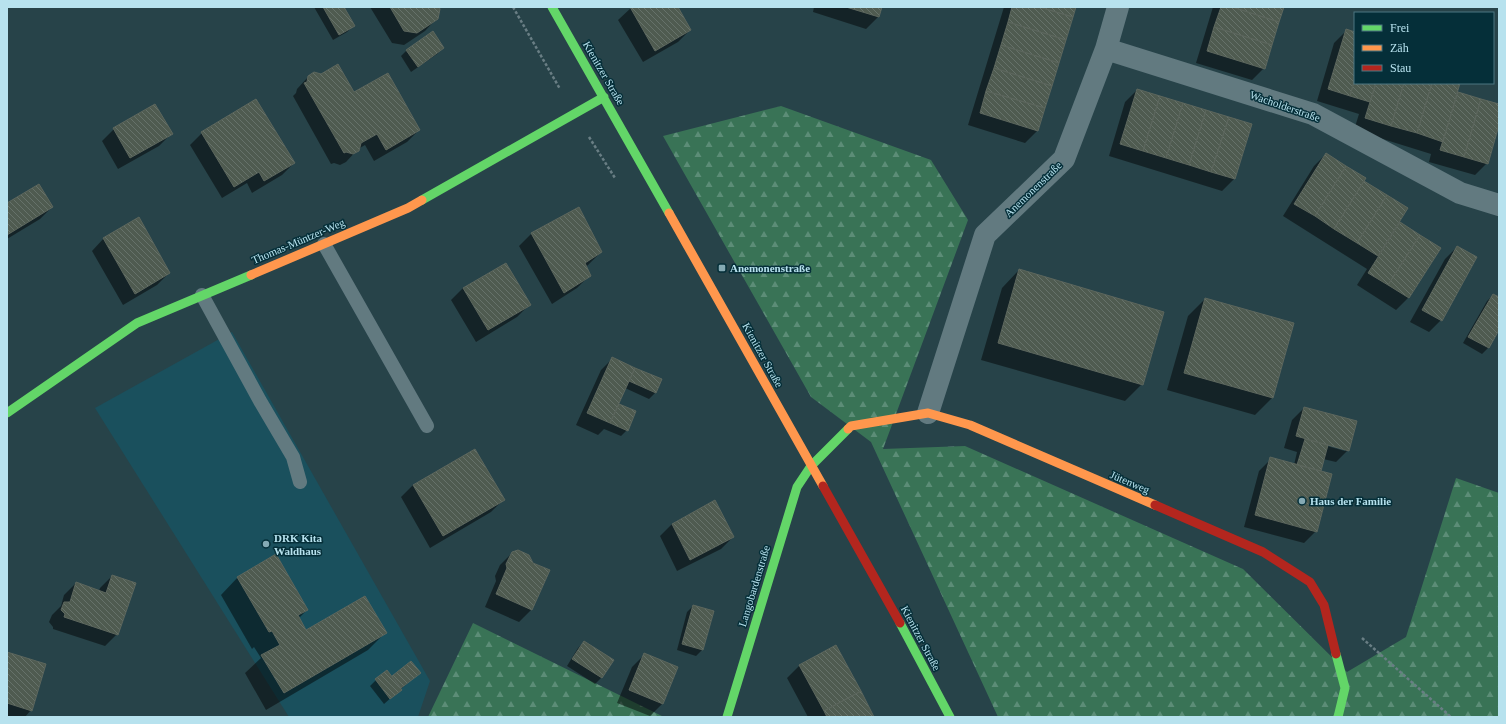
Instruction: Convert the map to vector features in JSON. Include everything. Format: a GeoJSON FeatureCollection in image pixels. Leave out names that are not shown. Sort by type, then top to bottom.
{"type":"FeatureCollection","features":[{"type":"Feature","properties":{"kind":"street","name":"Kienitzer Straße"},"geometry":{"type":"LineString","coordinates":[[552,7],[885,596],[950,717]]}},
{"type":"Feature","properties":{"kind":"street","name":"Anemonenstraße"},"geometry":{"type":"LineString","coordinates":[[928,413],[985,235],[1064,160],[1106,49],[1118,7]]}},
{"type":"Feature","properties":{"kind":"street","name":"Wacholderstraße"},"geometry":{"type":"LineString","coordinates":[[1106,49],[1313,114],[1460,193],[1499,205]]}},
{"type":"Feature","properties":{"kind":"street","name":"Thomas-Müntzer-Weg"},"geometry":{"type":"LineString","coordinates":[[7,413],[137,322],[408,208],[604,98]]}},
{"type":"Feature","properties":{"kind":"street","name":"Jütenweg"},"geometry":{"type":"LineString","coordinates":[[811,466],[851,426],[928,413],[970,426],[1263,552],[1310,582],[1324,605],[1345,688],[1338,717]]}},
{"type":"Feature","properties":{"kind":"street","name":"Langobardenstraße"},"geometry":{"type":"LineString","coordinates":[[728,717],[797,487],[811,466]]}},
{"type":"Feature","properties":{"kind":"lane"},"geometry":{"type":"LineString","coordinates":[[324,244],[427,426]]}},
{"type":"Feature","properties":{"kind":"lane"},"geometry":{"type":"LineString","coordinates":[[202,295],[260,401],[293,457],[300,482]]}},
{"type":"Feature","properties":{"kind":"path"},"geometry":{"type":"LineString","coordinates":[[1357,633],[1451,717]]}},
{"type":"Feature","properties":{"kind":"shaded area","name":"DRK Kita Waldhaus"},"geometry":{"type":"Polygon","coordinates":[[[232,332],[430,681],[418,717],[289,717],[95,408],[232,332]]]}},
{"type":"Feature","properties":{"kind":"green space"},"geometry":{"type":"Polygon","coordinates":[[[781,106],[931,160],[968,220],[883,449],[965,446],[1243,569],[1347,672],[1406,637],[1456,478],[1499,493],[1499,717],[998,717],[871,442],[811,397],[663,136],[781,106]]]}},
{"type":"Feature","properties":{"kind":"green space"},"geometry":{"type":"Polygon","coordinates":[[[473,623],[664,717],[428,717],[473,623]]]}},
{"type":"Feature","properties":{"kind":"building"},"geometry":{"type":"Polygon","coordinates":[[[323,7],[344,7],[355,26],[339,35],[323,7]]]}},
{"type":"Feature","properties":{"kind":"building"},"geometry":{"type":"Polygon","coordinates":[[[390,7],[439,7],[440,9],[438,19],[417,33],[404,31],[390,7]]]}},
{"type":"Feature","properties":{"kind":"building"},"geometry":{"type":"Polygon","coordinates":[[[630,7],[678,7],[691,30],[655,51],[630,7]]]}},
{"type":"Feature","properties":{"kind":"building"},"geometry":{"type":"Polygon","coordinates":[[[846,7],[882,7],[879,17],[846,7]]]}},
{"type":"Feature","properties":{"kind":"building"},"geometry":{"type":"Polygon","coordinates":[[[1012,7],[1039,7],[1073,17],[1066,40],[1008,22],[1012,7]]]}},
{"type":"Feature","properties":{"kind":"building"},"geometry":{"type":"Polygon","coordinates":[[[1039,7],[1076,7],[1073,17],[1039,7]]]}},
{"type":"Feature","properties":{"kind":"building"},"geometry":{"type":"Polygon","coordinates":[[[1221,7],[1232,7],[1279,22],[1272,45],[1214,27],[1221,7]]]}},
{"type":"Feature","properties":{"kind":"building"},"geometry":{"type":"Polygon","coordinates":[[[1232,7],[1284,7],[1279,22],[1232,7]]]}},
{"type":"Feature","properties":{"kind":"building"},"geometry":{"type":"Polygon","coordinates":[[[1008,22],[1066,40],[1059,63],[1001,45],[1008,22]]]}},
{"type":"Feature","properties":{"kind":"building"},"geometry":{"type":"Polygon","coordinates":[[[1214,27],[1272,45],[1265,69],[1207,51],[1214,27]]]}},
{"type":"Feature","properties":{"kind":"building"},"geometry":{"type":"Polygon","coordinates":[[[1346,29],[1354,32],[1354,82],[1350,96],[1328,89],[1346,29]]]}},
{"type":"Feature","properties":{"kind":"building"},"geometry":{"type":"Polygon","coordinates":[[[433,31],[444,48],[418,67],[406,50],[433,31]]]}},
{"type":"Feature","properties":{"kind":"building"},"geometry":{"type":"Polygon","coordinates":[[[1001,45],[1059,63],[1052,86],[994,68],[1001,45]]]}},
{"type":"Feature","properties":{"kind":"building"},"geometry":{"type":"Polygon","coordinates":[[[338,64],[354,92],[388,73],[420,130],[386,150],[377,134],[361,143],[359,151],[353,154],[346,152],[344,153],[304,83],[307,82],[308,76],[314,72],[321,74],[338,64]]]}},
{"type":"Feature","properties":{"kind":"building"},"geometry":{"type":"Polygon","coordinates":[[[994,68],[1052,86],[1045,108],[986,91],[994,68]]]}},
{"type":"Feature","properties":{"kind":"building"},"geometry":{"type":"Polygon","coordinates":[[[1354,82],[1354,84],[1376,84],[1370,102],[1350,96],[1354,82]]]}},
{"type":"Feature","properties":{"kind":"building"},"geometry":{"type":"Polygon","coordinates":[[[1376,84],[1404,84],[1391,126],[1365,118],[1376,84]]]}},
{"type":"Feature","properties":{"kind":"building"},"geometry":{"type":"Polygon","coordinates":[[[1404,84],[1432,84],[1417,133],[1391,126],[1404,84]]]}},
{"type":"Feature","properties":{"kind":"building"},"geometry":{"type":"Polygon","coordinates":[[[1432,84],[1460,84],[1443,142],[1417,133],[1432,84]]]}},
{"type":"Feature","properties":{"kind":"building"},"geometry":{"type":"Polygon","coordinates":[[[1137,89],[1160,96],[1143,151],[1120,144],[1137,89]]]}},
{"type":"Feature","properties":{"kind":"building"},"geometry":{"type":"Polygon","coordinates":[[[986,91],[1045,108],[1038,131],[980,113],[986,91]]]}},
{"type":"Feature","properties":{"kind":"building"},"geometry":{"type":"Polygon","coordinates":[[[1458,92],[1481,99],[1464,157],[1440,150],[1458,92]]]}},
{"type":"Feature","properties":{"kind":"building"},"geometry":{"type":"Polygon","coordinates":[[[1160,96],[1183,103],[1166,158],[1143,151],[1160,96]]]}},
{"type":"Feature","properties":{"kind":"building"},"geometry":{"type":"Polygon","coordinates":[[[256,99],[295,163],[264,181],[259,172],[234,187],[201,132],[256,99]]]}},
{"type":"Feature","properties":{"kind":"building"},"geometry":{"type":"Polygon","coordinates":[[[1481,99],[1499,104],[1499,125],[1488,164],[1464,157],[1481,99]]]}},
{"type":"Feature","properties":{"kind":"building"},"geometry":{"type":"Polygon","coordinates":[[[1183,103],[1206,110],[1189,165],[1166,158],[1183,103]]]}},
{"type":"Feature","properties":{"kind":"building"},"geometry":{"type":"Polygon","coordinates":[[[155,104],[173,134],[130,158],[113,128],[155,104]]]}},
{"type":"Feature","properties":{"kind":"building"},"geometry":{"type":"Polygon","coordinates":[[[1206,110],[1229,117],[1211,172],[1189,165],[1206,110]]]}},
{"type":"Feature","properties":{"kind":"building"},"geometry":{"type":"Polygon","coordinates":[[[1229,117],[1252,124],[1235,179],[1211,172],[1229,117]]]}},
{"type":"Feature","properties":{"kind":"building"},"geometry":{"type":"Polygon","coordinates":[[[1326,153],[1346,166],[1315,216],[1294,204],[1326,153]]]}},
{"type":"Feature","properties":{"kind":"building"},"geometry":{"type":"Polygon","coordinates":[[[1346,166],[1366,178],[1334,229],[1315,216],[1346,166]]]}},
{"type":"Feature","properties":{"kind":"building"},"geometry":{"type":"Polygon","coordinates":[[[1364,181],[1387,195],[1357,243],[1334,229],[1364,181]]]}},
{"type":"Feature","properties":{"kind":"building"},"geometry":{"type":"Polygon","coordinates":[[[39,184],[53,207],[7,235],[7,203],[39,184]]]}},
{"type":"Feature","properties":{"kind":"building"},"geometry":{"type":"Polygon","coordinates":[[[1387,195],[1408,208],[1378,256],[1357,243],[1387,195]]]}},
{"type":"Feature","properties":{"kind":"building"},"geometry":{"type":"Polygon","coordinates":[[[579,207],[602,252],[585,263],[591,276],[564,293],[531,233],[579,207]]]}},
{"type":"Feature","properties":{"kind":"building"},"geometry":{"type":"Polygon","coordinates":[[[139,217],[170,273],[135,294],[103,238],[139,217]]]}},
{"type":"Feature","properties":{"kind":"building"},"geometry":{"type":"Polygon","coordinates":[[[1400,222],[1420,235],[1388,285],[1368,273],[1400,222]]]}},
{"type":"Feature","properties":{"kind":"building"},"geometry":{"type":"Polygon","coordinates":[[[1420,235],[1441,248],[1409,298],[1388,285],[1420,235]]]}},
{"type":"Feature","properties":{"kind":"building"},"geometry":{"type":"Polygon","coordinates":[[[1457,246],[1477,257],[1442,321],[1422,310],[1457,246]]]}},
{"type":"Feature","properties":{"kind":"building"},"geometry":{"type":"Polygon","coordinates":[[[506,263],[531,305],[488,330],[463,288],[506,263]]]}},
{"type":"Feature","properties":{"kind":"building"},"geometry":{"type":"Polygon","coordinates":[[[1019,269],[1164,312],[1143,385],[998,343],[1019,269]]]}},
{"type":"Feature","properties":{"kind":"building"},"geometry":{"type":"Polygon","coordinates":[[[1493,294],[1499,297],[1499,330],[1489,348],[1468,337],[1493,294]]]}},
{"type":"Feature","properties":{"kind":"building"},"geometry":{"type":"Polygon","coordinates":[[[1205,298],[1294,323],[1273,398],[1184,373],[1205,298]]]}},
{"type":"Feature","properties":{"kind":"building"},"geometry":{"type":"Polygon","coordinates":[[[612,357],[635,368],[610,423],[587,413],[612,357]]]}},
{"type":"Feature","properties":{"kind":"building"},"geometry":{"type":"Polygon","coordinates":[[[635,368],[662,379],[656,393],[629,381],[635,368]]]}},
{"type":"Feature","properties":{"kind":"building"},"geometry":{"type":"Polygon","coordinates":[[[619,404],[636,411],[628,431],[610,423],[619,404]]]}},
{"type":"Feature","properties":{"kind":"building"},"geometry":{"type":"Polygon","coordinates":[[[1304,407],[1357,421],[1349,451],[1296,436],[1304,407]]]}},
{"type":"Feature","properties":{"kind":"building"},"geometry":{"type":"Polygon","coordinates":[[[1305,439],[1328,445],[1321,471],[1297,465],[1305,439]]]}},
{"type":"Feature","properties":{"kind":"building"},"geometry":{"type":"Polygon","coordinates":[[[475,449],[505,500],[443,536],[413,485],[475,449]]]}},
{"type":"Feature","properties":{"kind":"building"},"geometry":{"type":"Polygon","coordinates":[[[1270,457],[1332,474],[1317,532],[1255,515],[1270,457]]]}},
{"type":"Feature","properties":{"kind":"building"},"geometry":{"type":"Polygon","coordinates":[[[715,500],[734,537],[690,560],[672,524],[715,500]]]}},
{"type":"Feature","properties":{"kind":"building"},"geometry":{"type":"Polygon","coordinates":[[[518,550],[529,555],[533,563],[550,570],[532,610],[496,594],[507,568],[506,564],[512,552],[518,550]]]}},
{"type":"Feature","properties":{"kind":"building"},"geometry":{"type":"Polygon","coordinates":[[[276,554],[308,610],[298,615],[306,630],[365,596],[387,633],[284,693],[261,655],[280,645],[272,631],[269,632],[237,577],[276,554]]]}},
{"type":"Feature","properties":{"kind":"building"},"geometry":{"type":"Polygon","coordinates":[[[112,575],[136,583],[118,635],[64,617],[65,614],[61,610],[64,602],[70,602],[76,582],[106,593],[112,575]]]}},
{"type":"Feature","properties":{"kind":"building"},"geometry":{"type":"Polygon","coordinates":[[[693,605],[714,611],[703,650],[682,644],[693,605]]]}},
{"type":"Feature","properties":{"kind":"building"},"geometry":{"type":"Polygon","coordinates":[[[584,641],[614,660],[602,678],[572,659],[584,641]]]}},
{"type":"Feature","properties":{"kind":"building"},"geometry":{"type":"Polygon","coordinates":[[[836,645],[861,691],[824,711],[799,665],[836,645]]]}},
{"type":"Feature","properties":{"kind":"building"},"geometry":{"type":"Polygon","coordinates":[[[7,652],[46,664],[32,711],[7,703],[7,652]]]}},
{"type":"Feature","properties":{"kind":"building"},"geometry":{"type":"Polygon","coordinates":[[[644,653],[678,667],[663,704],[629,690],[644,653]]]}},
{"type":"Feature","properties":{"kind":"building"},"geometry":{"type":"Polygon","coordinates":[[[411,661],[421,673],[401,688],[392,676],[411,661]]]}},
{"type":"Feature","properties":{"kind":"building"},"geometry":{"type":"Polygon","coordinates":[[[387,670],[402,690],[390,699],[375,679],[387,670]]]}},
{"type":"Feature","properties":{"kind":"building"},"geometry":{"type":"Polygon","coordinates":[[[861,691],[874,717],[827,717],[824,711],[861,691]]]}},
{"type":"Feature","properties":{"kind":"traffic: fast"},"geometry":{"type":"LineString","coordinates":[[552,7],[669,213]]}},
{"type":"Feature","properties":{"kind":"traffic: fast"},"geometry":{"type":"LineString","coordinates":[[422,200],[604,97]]}},
{"type":"Feature","properties":{"kind":"traffic: fast"},"geometry":{"type":"LineString","coordinates":[[7,413],[137,323],[251,275]]}},
{"type":"Feature","properties":{"kind":"traffic: fast"},"geometry":{"type":"LineString","coordinates":[[727,717],[797,487],[811,466],[848,429]]}},
{"type":"Feature","properties":{"kind":"traffic: fast"},"geometry":{"type":"LineString","coordinates":[[900,623],[950,717]]}},
{"type":"Feature","properties":{"kind":"traffic: fast"},"geometry":{"type":"LineString","coordinates":[[1336,654],[1345,688],[1338,717]]}},
{"type":"Feature","properties":{"kind":"traffic: slow"},"geometry":{"type":"LineString","coordinates":[[251,275],[408,208],[422,200]]}},
{"type":"Feature","properties":{"kind":"traffic: slow"},"geometry":{"type":"LineString","coordinates":[[669,213],[823,486]]}},
{"type":"Feature","properties":{"kind":"traffic: slow"},"geometry":{"type":"LineString","coordinates":[[848,429],[851,426],[928,413],[970,425],[1155,505]]}},
{"type":"Feature","properties":{"kind":"traffic: jam"},"geometry":{"type":"LineString","coordinates":[[823,486],[900,623]]}},
{"type":"Feature","properties":{"kind":"traffic: jam"},"geometry":{"type":"LineString","coordinates":[[1155,505],[1263,552],[1310,582],[1324,605],[1336,654]]}},
{"type":"Feature","properties":{"kind":"place","name":"Anemonenstraße"},"geometry":{"type":"Point","coordinates":[722,268]}},
{"type":"Feature","properties":{"kind":"place","name":"Haus der Familie"},"geometry":{"type":"Point","coordinates":[1302,501]}},
{"type":"Feature","properties":{"kind":"place","name":"DRK Kita Waldhaus"},"geometry":{"type":"Point","coordinates":[266,544]}}]}
